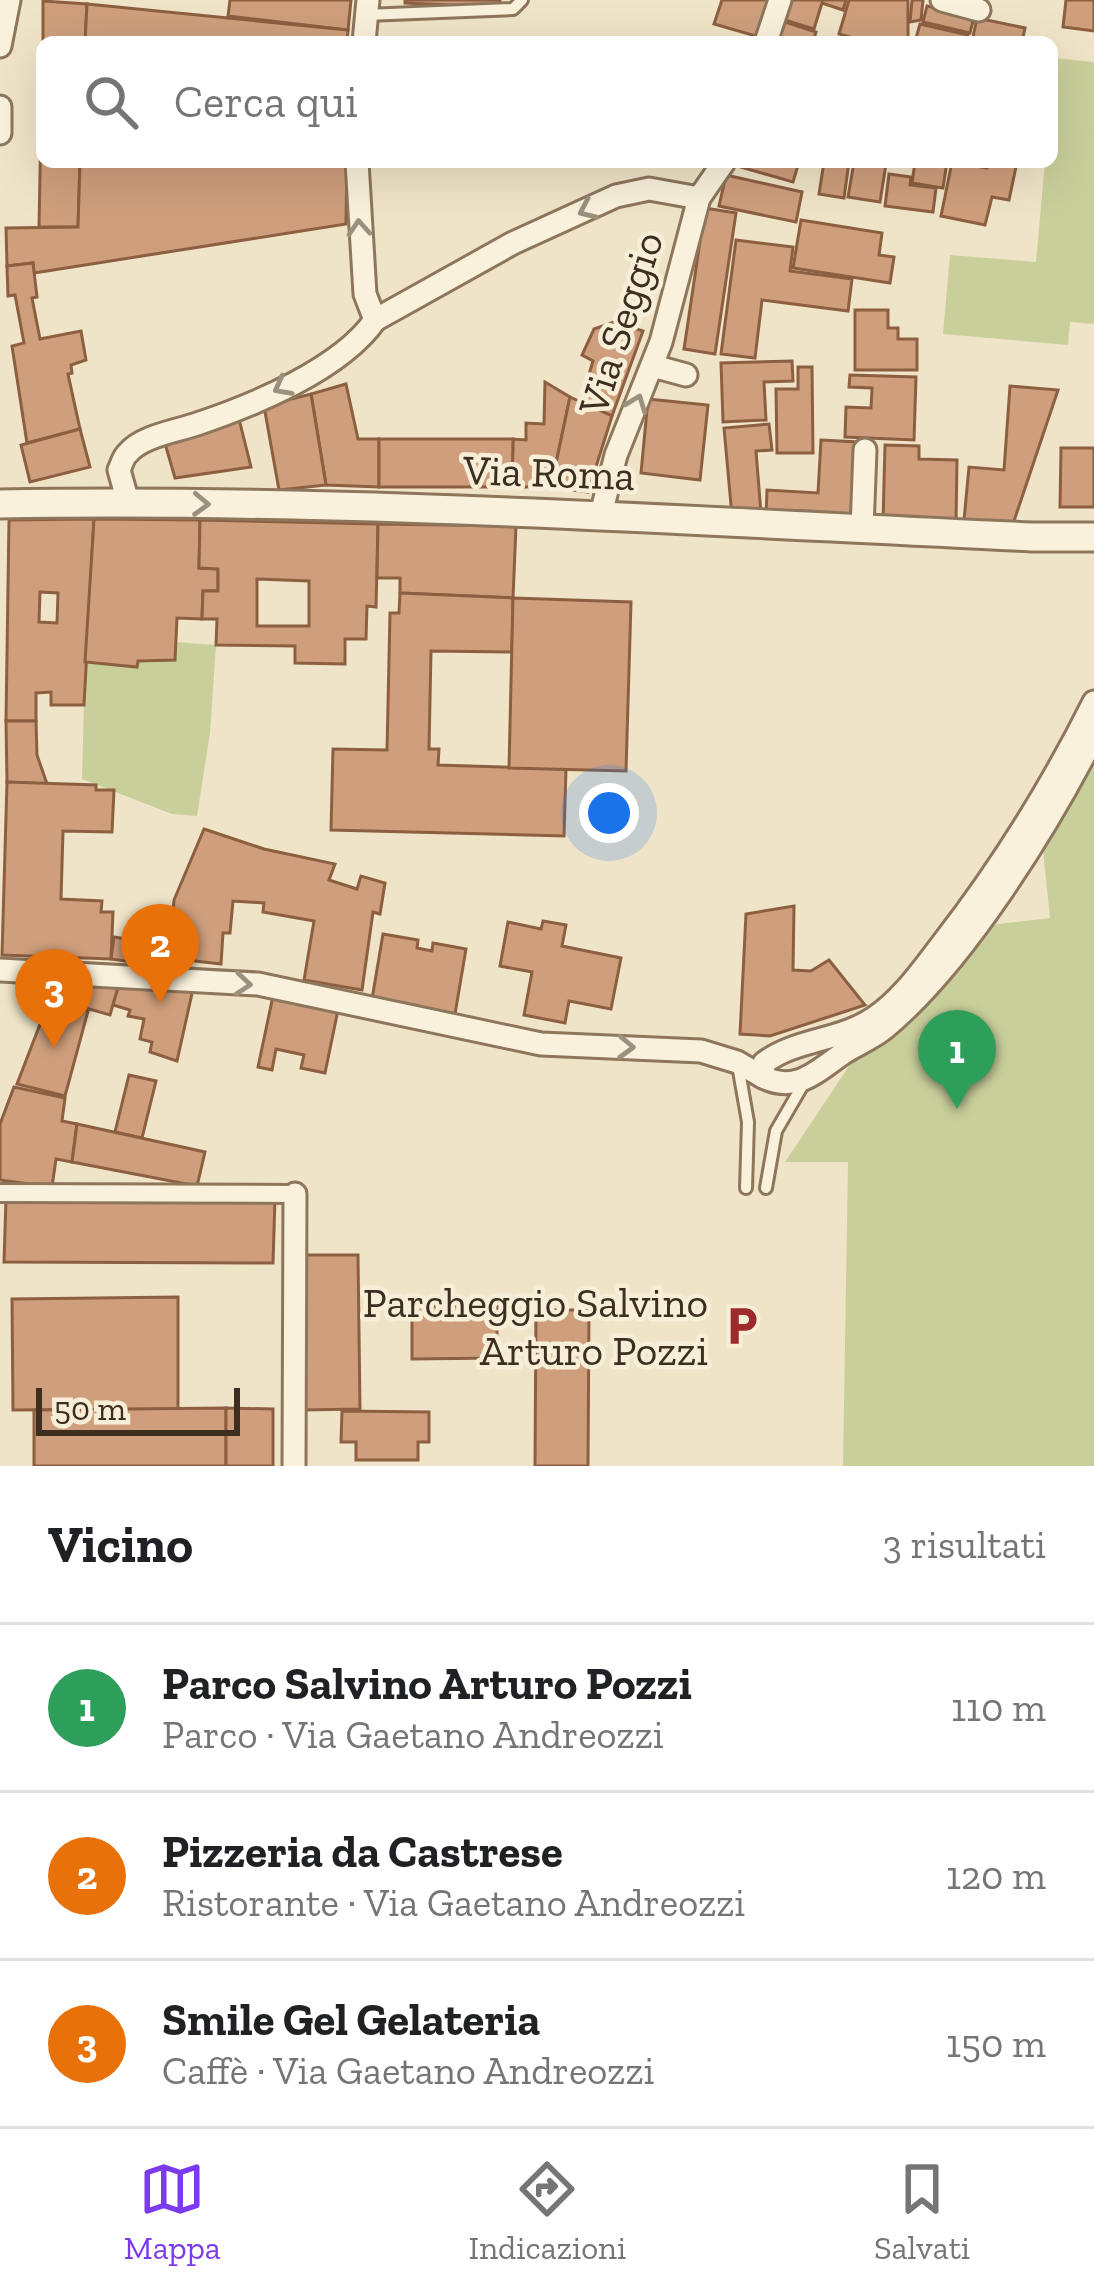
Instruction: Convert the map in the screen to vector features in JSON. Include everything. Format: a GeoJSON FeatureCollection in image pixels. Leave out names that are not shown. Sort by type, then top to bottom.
{"type":"FeatureCollection","features":[{"type":"Feature","properties":{"kind":"street"},"geometry":{"type":"LineString","coordinates":[[0,46],[9,0]]}},
{"type":"Feature","properties":{"kind":"street"},"geometry":{"type":"LineString","coordinates":[[768,36],[780,0]]}},
{"type":"Feature","properties":{"kind":"street"},"geometry":{"type":"LineString","coordinates":[[942,0],[979,10]]}},
{"type":"Feature","properties":{"kind":"street"},"geometry":{"type":"LineString","coordinates":[[0,107],[0,133]]}},
{"type":"Feature","properties":{"kind":"street"},"geometry":{"type":"LineString","coordinates":[[357,168],[365,294],[375,320]]}},
{"type":"Feature","properties":{"kind":"street","name":"Via Seggio"},"geometry":{"type":"LineString","coordinates":[[601,514],[616,455],[653,366],[699,198],[720,168]]}},
{"type":"Feature","properties":{"kind":"street"},"geometry":{"type":"LineString","coordinates":[[128,502],[119,470],[128,452],[258,400],[330,362],[361,340],[375,320],[513,243],[616,196],[649,188],[699,198]]}},
{"type":"Feature","properties":{"kind":"street"},"geometry":{"type":"LineString","coordinates":[[653,366],[686,375]]}},
{"type":"Feature","properties":{"kind":"street"},"geometry":{"type":"LineString","coordinates":[[862,529],[865,450]]}},
{"type":"Feature","properties":{"kind":"street","name":"Via Roma"},"geometry":{"type":"LineString","coordinates":[[0,505],[128,502],[601,514],[1094,537]]}},
{"type":"Feature","properties":{"kind":"street"},"geometry":{"type":"LineString","coordinates":[[0,970],[258,984],[541,1044],[700,1051],[786,1085],[806,1080],[910,986],[996,875],[1094,702]]}},
{"type":"Feature","properties":{"kind":"street"},"geometry":{"type":"LineString","coordinates":[[764,1078],[764,1063],[777,1053],[841,1044],[881,1031],[921,994],[1007,882],[1094,736]]}},
{"type":"Feature","properties":{"kind":"street"},"geometry":{"type":"LineString","coordinates":[[0,1193],[295,1194],[294,1466]]}},
{"type":"Feature","properties":{"kind":"lane"},"geometry":{"type":"LineString","coordinates":[[367,7],[513,9],[522,0]]}},
{"type":"Feature","properties":{"kind":"lane"},"geometry":{"type":"LineString","coordinates":[[737,1062],[748,1122],[746,1188]]}},
{"type":"Feature","properties":{"kind":"lane"},"geometry":{"type":"LineString","coordinates":[[766,1188],[776,1131],[806,1080]]}},
{"type":"Feature","properties":{"kind":"green space"},"geometry":{"type":"Polygon","coordinates":[[[1058,58],[1094,62],[1094,324],[1070,322],[1068,345],[943,334],[950,255],[1036,262],[1044,168],[1058,168],[1058,58]]]}},
{"type":"Feature","properties":{"kind":"green space"},"geometry":{"type":"Polygon","coordinates":[[[175,642],[216,645],[210,733],[197,816],[172,814],[82,779],[85,662],[136,667],[138,661],[174,660],[175,642]]]}},
{"type":"Feature","properties":{"kind":"green space"},"geometry":{"type":"Polygon","coordinates":[[[1094,766],[1094,1466],[843,1466],[848,1162],[785,1162],[855,1057],[893,1035],[991,925],[1050,918],[1043,850],[1094,766]]]}},
{"type":"Feature","properties":{"kind":"building"},"geometry":{"type":"Polygon","coordinates":[[[230,0],[351,0],[348,30],[228,16],[230,0]]]}},
{"type":"Feature","properties":{"kind":"building"},"geometry":{"type":"Polygon","coordinates":[[[405,0],[500,0],[499,7],[405,0]]]}},
{"type":"Feature","properties":{"kind":"building"},"geometry":{"type":"Polygon","coordinates":[[[722,0],[770,0],[759,36],[714,24],[722,0]]]}},
{"type":"Feature","properties":{"kind":"building"},"geometry":{"type":"Polygon","coordinates":[[[787,0],[846,0],[843,10],[822,3],[814,29],[781,19],[787,0]]]}},
{"type":"Feature","properties":{"kind":"building"},"geometry":{"type":"Polygon","coordinates":[[[849,0],[908,0],[908,36],[839,34],[849,0]]]}},
{"type":"Feature","properties":{"kind":"building"},"geometry":{"type":"Polygon","coordinates":[[[912,0],[923,0],[921,20],[910,22],[912,0]]]}},
{"type":"Feature","properties":{"kind":"building"},"geometry":{"type":"Polygon","coordinates":[[[1066,0],[1094,0],[1094,31],[1063,27],[1066,0]]]}},
{"type":"Feature","properties":{"kind":"building"},"geometry":{"type":"Polygon","coordinates":[[[43,1],[87,4],[85,36],[43,36],[43,1]]]}},
{"type":"Feature","properties":{"kind":"building"},"geometry":{"type":"Polygon","coordinates":[[[87,4],[348,30],[348,36],[85,36],[87,4]]]}},
{"type":"Feature","properties":{"kind":"building"},"geometry":{"type":"Polygon","coordinates":[[[927,6],[974,17],[970,33],[923,22],[927,6]]]}},
{"type":"Feature","properties":{"kind":"building"},"geometry":{"type":"Polygon","coordinates":[[[977,18],[1025,28],[1023,36],[973,36],[977,18]]]}},
{"type":"Feature","properties":{"kind":"building"},"geometry":{"type":"Polygon","coordinates":[[[782,21],[816,32],[815,36],[777,36],[782,21]]]}},
{"type":"Feature","properties":{"kind":"building"},"geometry":{"type":"Polygon","coordinates":[[[920,24],[968,35],[968,36],[917,36],[920,24]]]}},
{"type":"Feature","properties":{"kind":"building"},"geometry":{"type":"Polygon","coordinates":[[[40,168],[80,168],[78,227],[39,227],[40,168]]]}},
{"type":"Feature","properties":{"kind":"building"},"geometry":{"type":"Polygon","coordinates":[[[80,168],[347,168],[346,224],[34,273],[33,263],[7,266],[6,228],[78,227],[80,168]]]}},
{"type":"Feature","properties":{"kind":"building"},"geometry":{"type":"Polygon","coordinates":[[[744,168],[797,168],[793,182],[744,168]]]}},
{"type":"Feature","properties":{"kind":"building"},"geometry":{"type":"Polygon","coordinates":[[[823,168],[848,168],[844,198],[819,194],[823,168]]]}},
{"type":"Feature","properties":{"kind":"building"},"geometry":{"type":"Polygon","coordinates":[[[853,168],[885,168],[880,202],[848,197],[853,168]]]}},
{"type":"Feature","properties":{"kind":"building"},"geometry":{"type":"Polygon","coordinates":[[[914,168],[946,168],[943,188],[912,183],[914,168]]]}},
{"type":"Feature","properties":{"kind":"building"},"geometry":{"type":"Polygon","coordinates":[[[951,168],[1016,168],[1009,200],[992,197],[985,225],[941,216],[951,168]]]}},
{"type":"Feature","properties":{"kind":"building"},"geometry":{"type":"Polygon","coordinates":[[[889,174],[911,177],[910,185],[936,188],[933,212],[885,206],[889,174]]]}},
{"type":"Feature","properties":{"kind":"building"},"geometry":{"type":"Polygon","coordinates":[[[726,175],[802,192],[796,222],[719,206],[726,175]]]}},
{"type":"Feature","properties":{"kind":"building"},"geometry":{"type":"Polygon","coordinates":[[[705,208],[736,213],[715,354],[684,349],[705,208]]]}},
{"type":"Feature","properties":{"kind":"building"},"geometry":{"type":"Polygon","coordinates":[[[801,220],[882,233],[879,255],[894,257],[890,283],[793,268],[801,220]]]}},
{"type":"Feature","properties":{"kind":"building"},"geometry":{"type":"Polygon","coordinates":[[[736,240],[793,247],[790,271],[852,279],[848,311],[762,300],[755,358],[721,354],[736,240]]]}},
{"type":"Feature","properties":{"kind":"building"},"geometry":{"type":"Polygon","coordinates":[[[33,263],[37,297],[32,298],[40,339],[81,331],[86,360],[71,365],[68,374],[80,429],[27,443],[12,346],[24,343],[15,295],[8,296],[7,266],[33,263]]]}},
{"type":"Feature","properties":{"kind":"building"},"geometry":{"type":"Polygon","coordinates":[[[855,310],[888,310],[888,328],[898,328],[898,339],[917,339],[917,370],[855,370],[855,310]]]}},
{"type":"Feature","properties":{"kind":"building"},"geometry":{"type":"Polygon","coordinates":[[[614,322],[643,331],[612,416],[581,401],[593,361],[582,355],[594,329],[614,322]]]}},
{"type":"Feature","properties":{"kind":"building"},"geometry":{"type":"Polygon","coordinates":[[[792,361],[793,381],[764,382],[766,420],[723,422],[721,363],[792,361]]]}},
{"type":"Feature","properties":{"kind":"building"},"geometry":{"type":"Polygon","coordinates":[[[798,367],[812,367],[813,453],[777,453],[776,389],[798,389],[798,367]]]}},
{"type":"Feature","properties":{"kind":"building"},"geometry":{"type":"Polygon","coordinates":[[[850,375],[916,377],[914,440],[845,437],[846,407],[871,408],[872,388],[849,387],[850,375]]]}},
{"type":"Feature","properties":{"kind":"building"},"geometry":{"type":"Polygon","coordinates":[[[545,382],[570,397],[551,487],[512,487],[513,439],[526,440],[526,423],[544,424],[545,382]]]}},
{"type":"Feature","properties":{"kind":"building"},"geometry":{"type":"Polygon","coordinates":[[[346,384],[358,439],[379,439],[379,487],[326,485],[311,394],[346,384]]]}},
{"type":"Feature","properties":{"kind":"building"},"geometry":{"type":"Polygon","coordinates":[[[1010,386],[1058,390],[1013,524],[964,520],[969,467],[1004,470],[1010,386]]]}},
{"type":"Feature","properties":{"kind":"building"},"geometry":{"type":"Polygon","coordinates":[[[311,394],[326,485],[279,490],[264,406],[311,394]]]}},
{"type":"Feature","properties":{"kind":"building"},"geometry":{"type":"Polygon","coordinates":[[[570,397],[612,416],[588,492],[551,487],[570,397]]]}},
{"type":"Feature","properties":{"kind":"building"},"geometry":{"type":"Polygon","coordinates":[[[648,399],[708,405],[700,480],[641,473],[648,399]]]}},
{"type":"Feature","properties":{"kind":"building"},"geometry":{"type":"Polygon","coordinates":[[[239,419],[251,467],[175,478],[164,440],[239,419]]]}},
{"type":"Feature","properties":{"kind":"building"},"geometry":{"type":"Polygon","coordinates":[[[769,424],[772,450],[756,451],[761,513],[732,516],[724,428],[769,424]]]}},
{"type":"Feature","properties":{"kind":"building"},"geometry":{"type":"Polygon","coordinates":[[[80,429],[90,467],[30,482],[21,445],[80,429]]]}},
{"type":"Feature","properties":{"kind":"building"},"geometry":{"type":"Polygon","coordinates":[[[379,439],[513,439],[512,487],[379,487],[379,439]]]}},
{"type":"Feature","properties":{"kind":"building"},"geometry":{"type":"Polygon","coordinates":[[[821,440],[858,442],[854,520],[766,516],[767,490],[818,493],[821,440]]]}},
{"type":"Feature","properties":{"kind":"building"},"geometry":{"type":"Polygon","coordinates":[[[885,445],[919,446],[919,459],[957,460],[956,525],[883,523],[885,445]]]}},
{"type":"Feature","properties":{"kind":"building"},"geometry":{"type":"Polygon","coordinates":[[[1061,448],[1094,448],[1094,507],[1060,507],[1061,448]]]}},
{"type":"Feature","properties":{"kind":"building"},"geometry":{"type":"Polygon","coordinates":[[[94,519],[84,705],[51,705],[51,692],[36,693],[36,721],[6,721],[9,520],[94,519]],[[40,592],[39,622],[57,623],[58,593],[40,592]]]}},
{"type":"Feature","properties":{"kind":"building"},"geometry":{"type":"Polygon","coordinates":[[[94,519],[200,520],[199,568],[218,569],[218,591],[203,591],[202,619],[177,618],[175,660],[138,661],[137,667],[85,662],[94,519]]]}},
{"type":"Feature","properties":{"kind":"building"},"geometry":{"type":"Polygon","coordinates":[[[200,520],[378,524],[376,607],[367,606],[366,639],[345,639],[345,664],[295,663],[295,646],[216,645],[217,619],[202,619],[203,591],[218,591],[218,569],[199,568],[200,520]],[[257,579],[257,626],[309,626],[309,581],[257,579]]]}},
{"type":"Feature","properties":{"kind":"building"},"geometry":{"type":"Polygon","coordinates":[[[378,524],[516,526],[513,598],[400,593],[400,578],[377,578],[378,524]]]}},
{"type":"Feature","properties":{"kind":"building"},"geometry":{"type":"Polygon","coordinates":[[[400,593],[513,598],[512,652],[431,651],[429,749],[439,749],[438,765],[566,769],[564,836],[331,830],[333,749],[387,750],[390,613],[399,613],[400,593]]]}},
{"type":"Feature","properties":{"kind":"building"},"geometry":{"type":"Polygon","coordinates":[[[513,598],[631,602],[626,771],[509,768],[513,598]]]}},
{"type":"Feature","properties":{"kind":"building"},"geometry":{"type":"Polygon","coordinates":[[[6,721],[36,721],[37,755],[47,784],[7,782],[6,721]]]}},
{"type":"Feature","properties":{"kind":"building"},"geometry":{"type":"Polygon","coordinates":[[[7,782],[96,785],[96,790],[114,790],[112,832],[63,831],[61,899],[102,901],[101,912],[113,912],[111,959],[2,955],[7,782]]]}},
{"type":"Feature","properties":{"kind":"building"},"geometry":{"type":"Polygon","coordinates":[[[204,829],[264,849],[335,864],[329,880],[357,889],[361,876],[385,883],[380,914],[373,912],[362,990],[304,980],[314,921],[263,912],[264,903],[233,901],[230,933],[223,933],[221,964],[169,958],[174,900],[204,829]]]}},
{"type":"Feature","properties":{"kind":"building"},"geometry":{"type":"Polygon","coordinates":[[[794,906],[793,970],[811,971],[829,960],[865,1005],[770,1036],[740,1034],[746,914],[794,906]]]}},
{"type":"Feature","properties":{"kind":"building"},"geometry":{"type":"Polygon","coordinates":[[[543,921],[566,925],[562,946],[621,958],[611,1009],[569,1001],[565,1023],[524,1015],[532,972],[500,966],[508,922],[541,929],[543,921]]]}},
{"type":"Feature","properties":{"kind":"building"},"geometry":{"type":"Polygon","coordinates":[[[383,934],[418,940],[417,948],[432,951],[433,943],[466,949],[455,1014],[372,999],[383,934]]]}},
{"type":"Feature","properties":{"kind":"building"},"geometry":{"type":"Polygon","coordinates":[[[114,937],[166,945],[163,959],[148,956],[147,964],[111,959],[114,937]]]}},
{"type":"Feature","properties":{"kind":"building"},"geometry":{"type":"Polygon","coordinates":[[[120,981],[110,1015],[47,997],[76,986],[120,981]]]}},
{"type":"Feature","properties":{"kind":"building"},"geometry":{"type":"Polygon","coordinates":[[[120,981],[193,989],[177,1061],[150,1052],[152,1042],[140,1039],[144,1019],[128,1016],[130,1010],[113,1005],[120,981]]]}},
{"type":"Feature","properties":{"kind":"building"},"geometry":{"type":"Polygon","coordinates":[[[273,996],[338,1010],[325,1073],[301,1068],[304,1055],[276,1049],[272,1070],[258,1067],[273,996]]]}},
{"type":"Feature","properties":{"kind":"building"},"geometry":{"type":"Polygon","coordinates":[[[49,1001],[88,1011],[65,1096],[17,1084],[49,1001]]]}},
{"type":"Feature","properties":{"kind":"building"},"geometry":{"type":"Polygon","coordinates":[[[129,1075],[156,1081],[142,1138],[115,1132],[129,1075]]]}},
{"type":"Feature","properties":{"kind":"building"},"geometry":{"type":"Polygon","coordinates":[[[14,1087],[65,1098],[62,1121],[77,1124],[72,1162],[56,1159],[52,1187],[0,1180],[0,1124],[14,1087]]]}},
{"type":"Feature","properties":{"kind":"building"},"geometry":{"type":"Polygon","coordinates":[[[77,1124],[205,1152],[197,1186],[72,1162],[77,1124]]]}},
{"type":"Feature","properties":{"kind":"building"},"geometry":{"type":"Polygon","coordinates":[[[275,1198],[273,1263],[4,1262],[6,1199],[275,1198]]]}},
{"type":"Feature","properties":{"kind":"building"},"geometry":{"type":"Polygon","coordinates":[[[302,1255],[358,1255],[360,1409],[303,1410],[302,1255]]]}},
{"type":"Feature","properties":{"kind":"building"},"geometry":{"type":"Polygon","coordinates":[[[178,1297],[178,1409],[13,1410],[12,1299],[178,1297]]]}},
{"type":"Feature","properties":{"kind":"building"},"geometry":{"type":"Polygon","coordinates":[[[412,1306],[497,1306],[497,1358],[412,1359],[412,1306]]]}},
{"type":"Feature","properties":{"kind":"building"},"geometry":{"type":"Polygon","coordinates":[[[536,1310],[589,1310],[588,1466],[535,1466],[536,1310]]]}},
{"type":"Feature","properties":{"kind":"building"},"geometry":{"type":"Polygon","coordinates":[[[226,1408],[226,1466],[34,1466],[34,1410],[226,1408]]]}},
{"type":"Feature","properties":{"kind":"building"},"geometry":{"type":"Polygon","coordinates":[[[226,1408],[273,1409],[273,1466],[226,1466],[226,1408]]]}},
{"type":"Feature","properties":{"kind":"building"},"geometry":{"type":"Polygon","coordinates":[[[342,1411],[429,1412],[429,1442],[418,1442],[418,1460],[356,1460],[356,1442],[341,1442],[342,1411]]]}},
{"type":"Feature","properties":{"kind":"place","name":"Pizzeria da Castrese"},"geometry":{"type":"Point","coordinates":[160,1003]}},
{"type":"Feature","properties":{"kind":"place","name":"Smile Gel Gelateria"},"geometry":{"type":"Point","coordinates":[54,1048]}},
{"type":"Feature","properties":{"kind":"place","name":"Parco Salvino Arturo Pozzi"},"geometry":{"type":"Point","coordinates":[957,1109]}},
{"type":"Feature","properties":{"kind":"place","name":"Parcheggio Salvino Arturo Pozzi"},"geometry":{"type":"Point","coordinates":[742,1326]}}]}
